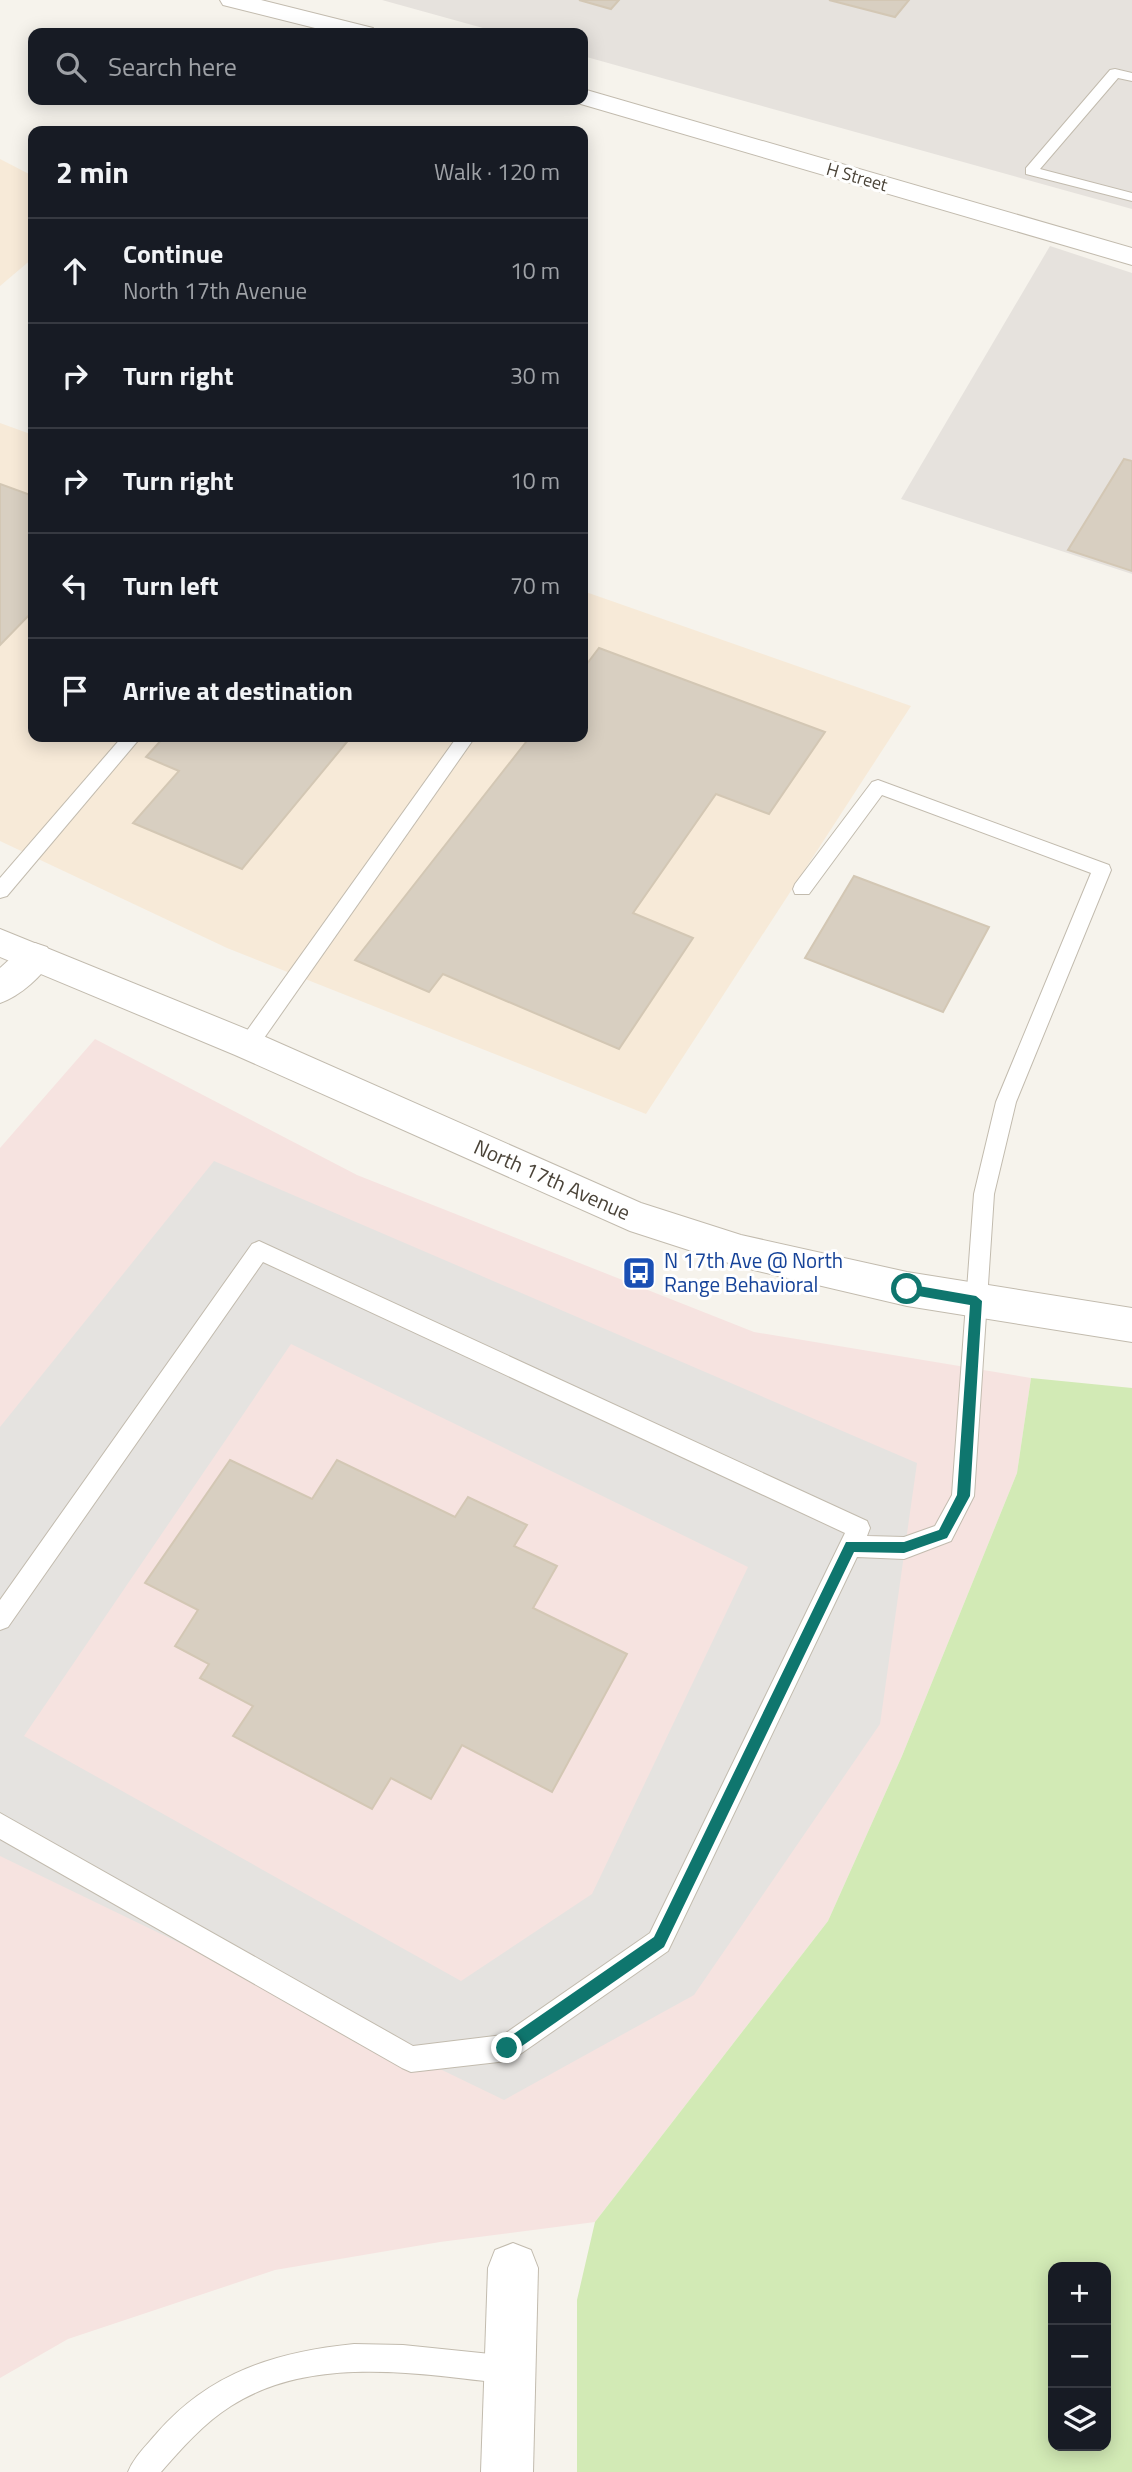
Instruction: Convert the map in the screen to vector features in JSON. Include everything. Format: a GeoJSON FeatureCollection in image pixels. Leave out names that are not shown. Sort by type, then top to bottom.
{"type":"FeatureCollection","features":[{"type":"Feature","properties":{"kind":"street"},"geometry":{"type":"LineString","coordinates":[[232,0],[344,28]]}},
{"type":"Feature","properties":{"kind":"street","name":"H Street"},"geometry":{"type":"LineString","coordinates":[[588,98],[1132,257]]}},
{"type":"Feature","properties":{"kind":"street","name":"North 17th Avenue"},"geometry":{"type":"LineString","coordinates":[[0,942],[248,1045],[630,1215],[741,1251],[907,1289],[1132,1325]]}},
{"type":"Feature","properties":{"kind":"street"},"geometry":{"type":"LineString","coordinates":[[0,989],[35,957]]}},
{"type":"Feature","properties":{"kind":"street"},"geometry":{"type":"LineString","coordinates":[[507,2472],[513,2268]]}},
{"type":"Feature","properties":{"kind":"lane"},"geometry":{"type":"LineString","coordinates":[[1132,77],[1115,72],[1031,171],[1132,197]]}},
{"type":"Feature","properties":{"kind":"lane"},"geometry":{"type":"LineString","coordinates":[[0,891],[128,742]]}},
{"type":"Feature","properties":{"kind":"lane"},"geometry":{"type":"LineString","coordinates":[[248,1045],[462,742]]}},
{"type":"Feature","properties":{"kind":"lane"},"geometry":{"type":"LineString","coordinates":[[802,889],[878,787],[1102,870],[1006,1102],[984,1194],[963,1496],[943,1534],[904,1548],[850,1546]]}},
{"type":"Feature","properties":{"kind":"lane"},"geometry":{"type":"LineString","coordinates":[[0,1619],[260,1250],[859,1528],[659,1942],[507,2048],[411,2059],[0,1825]]}},
{"type":"Feature","properties":{"kind":"lane"},"geometry":{"type":"LineString","coordinates":[[142,2472],[172,2436],[205,2406],[244,2382],[295,2364],[343,2357],[387,2357],[510,2370]]}},
{"type":"Feature","properties":{"kind":"shaded area"},"geometry":{"type":"Polygon","coordinates":[[[382,0],[1132,0],[1132,209],[588,57],[588,28],[483,28],[382,0]]]}},
{"type":"Feature","properties":{"kind":"shaded area"},"geometry":{"type":"Polygon","coordinates":[[[0,159],[28,173],[28,262],[0,286],[0,159]]]}},
{"type":"Feature","properties":{"kind":"shaded area"},"geometry":{"type":"Polygon","coordinates":[[[1050,246],[1132,273],[1132,574],[901,499],[1050,246]]]}},
{"type":"Feature","properties":{"kind":"shaded area"},"geometry":{"type":"Polygon","coordinates":[[[0,423],[28,433],[28,742],[588,742],[588,593],[911,706],[646,1114],[227,948],[0,841],[0,423]]]}},
{"type":"Feature","properties":{"kind":"shaded area"},"geometry":{"type":"Polygon","coordinates":[[[95,1039],[357,1175],[754,1332],[1031,1378],[1017,1473],[902,1756],[828,1921],[595,2222],[440,2242],[275,2270],[68,2339],[0,2378],[0,1148],[95,1039]]]}},
{"type":"Feature","properties":{"kind":"shaded area"},"geometry":{"type":"Polygon","coordinates":[[[214,1161],[917,1463],[880,1724],[694,1995],[504,2100],[0,1856],[0,1427],[214,1161]],[[291,1344],[24,1736],[461,1981],[592,1894],[748,1567],[291,1344]]]}},
{"type":"Feature","properties":{"kind":"green space"},"geometry":{"type":"Polygon","coordinates":[[[1031,1378],[1132,1388],[1132,2472],[577,2472],[577,2300],[595,2222],[828,1921],[902,1756],[1017,1473],[1031,1378]]]}},
{"type":"Feature","properties":{"kind":"building"},"geometry":{"type":"Polygon","coordinates":[[[579,0],[619,0],[611,9],[579,0]]]}},
{"type":"Feature","properties":{"kind":"building"},"geometry":{"type":"Polygon","coordinates":[[[829,0],[909,0],[895,17],[829,0]]]}},
{"type":"Feature","properties":{"kind":"building"},"geometry":{"type":"Polygon","coordinates":[[[1124,459],[1132,461],[1132,571],[1068,550],[1124,459]]]}},
{"type":"Feature","properties":{"kind":"building"},"geometry":{"type":"Polygon","coordinates":[[[0,484],[28,494],[28,616],[0,645],[0,484]]]}},
{"type":"Feature","properties":{"kind":"building"},"geometry":{"type":"Polygon","coordinates":[[[599,648],[825,732],[769,814],[716,794],[633,913],[693,938],[619,1049],[443,974],[429,992],[355,960],[526,742],[588,742],[588,662],[599,648]]]}},
{"type":"Feature","properties":{"kind":"building"},"geometry":{"type":"Polygon","coordinates":[[[160,742],[347,742],[242,869],[133,823],[179,771],[146,757],[160,742]]]}},
{"type":"Feature","properties":{"kind":"building"},"geometry":{"type":"Polygon","coordinates":[[[854,876],[989,927],[943,1012],[805,958],[854,876]]]}},
{"type":"Feature","properties":{"kind":"building"},"geometry":{"type":"Polygon","coordinates":[[[230,1460],[312,1499],[337,1460],[455,1517],[468,1497],[527,1525],[514,1546],[557,1566],[533,1608],[627,1654],[552,1792],[462,1745],[431,1799],[391,1778],[372,1809],[233,1736],[253,1706],[200,1678],[209,1664],[175,1646],[198,1610],[145,1583],[230,1460]]]}},
{"type":"Feature","properties":{"kind":"place","name":"N 17th Ave @ North Range Behavioral"},"geometry":{"type":"Point","coordinates":[639,1273]}},
{"type":"Feature","properties":{"kind":"route"},"geometry":{"type":"LineString","coordinates":[[507,2048],[659,1942],[850,1546],[904,1548],[943,1534],[963,1496],[976,1301],[907,1289]]}}]}
